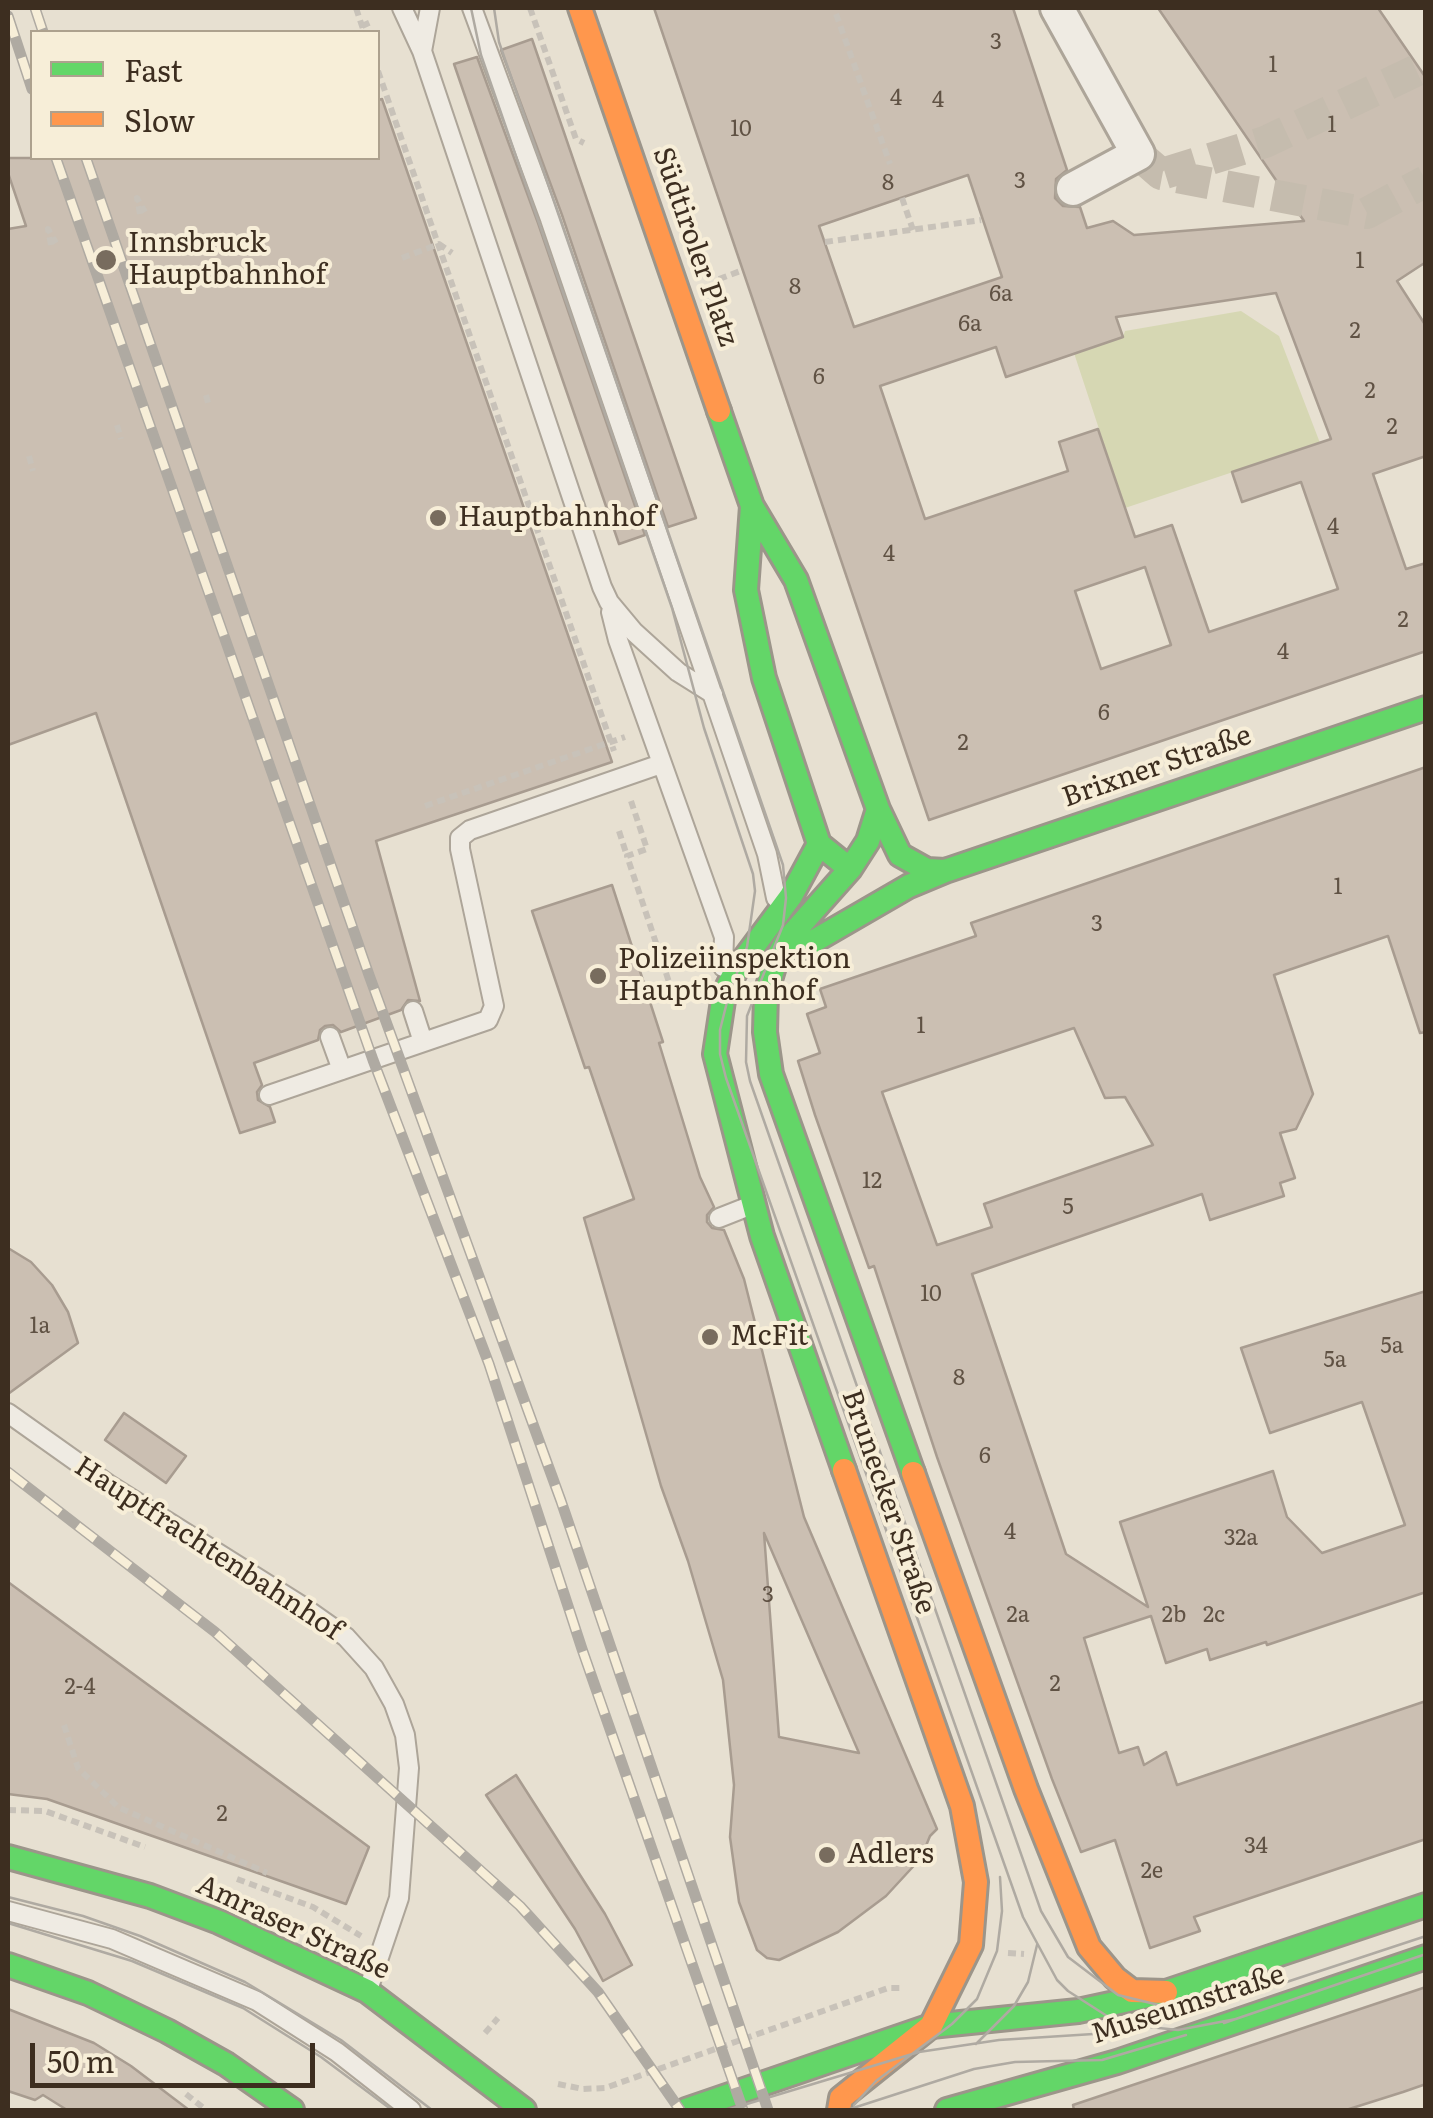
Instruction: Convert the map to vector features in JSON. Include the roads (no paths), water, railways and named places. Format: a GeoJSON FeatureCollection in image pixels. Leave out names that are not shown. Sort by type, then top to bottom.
{"type":"FeatureCollection","features":[{"type":"Feature","properties":{"kind":"street","name":"Südtiroler Platz"},"geometry":{"type":"LineString","coordinates":[[580,8],[752,506],[796,580],[878,809],[900,855],[927,870],[945,870]]}},
{"type":"Feature","properties":{"kind":"street"},"geometry":{"type":"LineString","coordinates":[[1056,8],[1138,154],[1073,189]]}},
{"type":"Feature","properties":{"kind":"street","name":"Südtiroler Platz"},"geometry":{"type":"LineString","coordinates":[[752,506],[746,590],[755,644],[820,844]]}},
{"type":"Feature","properties":{"kind":"street","name":"Brixner Straße"},"geometry":{"type":"LineString","coordinates":[[909,886],[945,870],[1426,708]]}},
{"type":"Feature","properties":{"kind":"street"},"geometry":{"type":"LineString","coordinates":[[766,993],[787,940],[850,869],[868,841],[878,809]]}},
{"type":"Feature","properties":{"kind":"street"},"geometry":{"type":"LineString","coordinates":[[724,994],[820,844],[850,869],[885,886],[909,886]]}},
{"type":"Feature","properties":{"kind":"street"},"geometry":{"type":"LineString","coordinates":[[766,993],[781,969],[818,936],[909,886]]}},
{"type":"Feature","properties":{"kind":"street","name":"Brunecker Straße"},"geometry":{"type":"LineString","coordinates":[[766,993],[767,1052],[781,1105],[1042,1804],[1089,1947],[1132,1992],[1166,1992]]}},
{"type":"Feature","properties":{"kind":"street","name":"Brunecker Straße"},"geometry":{"type":"LineString","coordinates":[[724,994],[715,1054],[753,1205],[968,1831],[976,1882],[970,1945],[931,2026]]}},
{"type":"Feature","properties":{"kind":"street","name":"Amraser Straße"},"geometry":{"type":"LineString","coordinates":[[8,1857],[150,1896],[219,1922],[367,1991],[524,2110]]}},
{"type":"Feature","properties":{"kind":"street","name":"Museumstraße"},"geometry":{"type":"LineString","coordinates":[[686,2110],[931,2026],[1084,1992],[1166,1992],[1426,1904]]}},
{"type":"Feature","properties":{"kind":"street","name":"Brunecker Straße"},"geometry":{"type":"LineString","coordinates":[[1084,1992],[1089,1947]]}},
{"type":"Feature","properties":{"kind":"street","name":"Museumstraße"},"geometry":{"type":"LineString","coordinates":[[957,2107],[1149,2051],[1426,1957]]}},
{"type":"Feature","properties":{"kind":"street"},"geometry":{"type":"LineString","coordinates":[[8,1965],[88,1993],[167,2031],[226,2064],[291,2110]]}},
{"type":"Feature","properties":{"kind":"street","name":"Museumstraße"},"geometry":{"type":"LineString","coordinates":[[1057,2037],[1084,1992]]}},
{"type":"Feature","properties":{"kind":"street"},"geometry":{"type":"LineString","coordinates":[[839,2110],[841,2098],[931,2026]]}},
{"type":"Feature","properties":{"kind":"street","name":"Museumstraße"},"geometry":{"type":"LineString","coordinates":[[957,2107],[1037,2062]]}},
{"type":"Feature","properties":{"kind":"lane"},"geometry":{"type":"LineString","coordinates":[[402,8],[422,51],[609,602],[618,640],[724,937],[724,994]]}},
{"type":"Feature","properties":{"kind":"lane"},"geometry":{"type":"LineString","coordinates":[[422,51],[430,8]]}},
{"type":"Feature","properties":{"kind":"lane"},"geometry":{"type":"LineString","coordinates":[[472,8],[550,219],[783,904],[766,993]]}},
{"type":"Feature","properties":{"kind":"lane"},"geometry":{"type":"LineString","coordinates":[[609,602],[634,632],[678,672],[713,694]]}},
{"type":"Feature","properties":{"kind":"lane"},"geometry":{"type":"LineString","coordinates":[[270,1095],[488,1020],[494,1006],[460,838],[470,830],[661,764]]}},
{"type":"Feature","properties":{"kind":"lane"},"geometry":{"type":"LineString","coordinates":[[758,939],[768,854]]}},
{"type":"Feature","properties":{"kind":"lane"},"geometry":{"type":"LineString","coordinates":[[783,904],[842,912],[909,886]]}},
{"type":"Feature","properties":{"kind":"lane"},"geometry":{"type":"LineString","coordinates":[[413,1011],[423,1042]]}},
{"type":"Feature","properties":{"kind":"lane"},"geometry":{"type":"LineString","coordinates":[[330,1037],[342,1070]]}},
{"type":"Feature","properties":{"kind":"lane"},"geometry":{"type":"LineString","coordinates":[[719,1218],[753,1205]]}},
{"type":"Feature","properties":{"kind":"lane","name":"Hauptfrachtenbahnhof"},"geometry":{"type":"LineString","coordinates":[[8,1413],[108,1484],[302,1606],[346,1638],[374,1668],[394,1704],[405,1735],[409,1768],[399,1898],[367,1991]]}},
{"type":"Feature","properties":{"kind":"lane"},"geometry":{"type":"LineString","coordinates":[[8,1911],[112,1939],[258,2001],[337,2052],[411,2110]]}},
{"type":"Feature","properties":{"kind":"tunnel"},"geometry":{"type":"LineString","coordinates":[[1165,173],[1265,142],[1426,66]]}},
{"type":"Feature","properties":{"kind":"tunnel"},"geometry":{"type":"LineString","coordinates":[[1138,154],[1161,174],[1367,213],[1426,181]]}},
{"type":"Feature","properties":{"kind":"tram line"},"geometry":{"type":"LineString","coordinates":[[471,8],[481,55],[672,608],[704,728],[753,874],[755,891],[747,947],[720,1030],[726,1078],[1023,1917],[1057,1980],[1107,2016],[1130,2025],[1178,2030],[1236,2019]]}},
{"type":"Feature","properties":{"kind":"tram line"},"geometry":{"type":"LineString","coordinates":[[494,8],[499,42],[783,865],[783,925],[747,1016],[746,1062],[750,1081],[1041,1911],[1068,1957],[1118,1995],[1171,2008],[1235,2000]]}},
{"type":"Feature","properties":{"kind":"tram line"},"geometry":{"type":"LineString","coordinates":[[854,2105],[876,2081],[952,2024],[977,1999],[997,1951],[1002,1911],[1000,1877]]}},
{"type":"Feature","properties":{"kind":"tram line"},"geometry":{"type":"LineString","coordinates":[[8,1897],[83,1916],[140,1936],[245,1982],[341,2040],[432,2110]]}},
{"type":"Feature","properties":{"kind":"tram line"},"geometry":{"type":"LineString","coordinates":[[8,1923],[132,1961],[243,2008],[321,2057],[392,2110]]}},
{"type":"Feature","properties":{"kind":"tram line"},"geometry":{"type":"LineString","coordinates":[[1223,2003],[1426,1936]]}},
{"type":"Feature","properties":{"kind":"tram line"},"geometry":{"type":"LineString","coordinates":[[976,2044],[1014,2006],[1028,1982],[1037,1945]]}},
{"type":"Feature","properties":{"kind":"tram line"},"geometry":{"type":"LineString","coordinates":[[1224,2023],[1426,1954]]}},
{"type":"Feature","properties":{"kind":"tram line"},"geometry":{"type":"LineString","coordinates":[[727,2110],[919,2052],[999,2040],[1137,2028]]}},
{"type":"Feature","properties":{"kind":"tram line"},"geometry":{"type":"LineString","coordinates":[[847,2110],[974,2069],[1015,2062],[1102,2060],[1186,2035]]}},
{"type":"Feature","properties":{"kind":"railway"},"geometry":{"type":"LineString","coordinates":[[35,8],[42,30]]}},
{"type":"Feature","properties":{"kind":"railway"},"geometry":{"type":"LineString","coordinates":[[8,16],[30,83]]}},
{"type":"Feature","properties":{"kind":"railway"},"geometry":{"type":"LineString","coordinates":[[57,160],[373,1060],[489,1364],[582,1649],[743,2110]]}},
{"type":"Feature","properties":{"kind":"railway"},"geometry":{"type":"LineString","coordinates":[[87,160],[369,975],[561,1501],[768,2110]]}},
{"type":"Feature","properties":{"kind":"railway"},"geometry":{"type":"LineString","coordinates":[[8,1472],[215,1632],[520,1906],[598,1992],[680,2110]]}},
{"type":"Feature","properties":{"kind":"place","name":"Innsbruck Hauptbahnhof"},"geometry":{"type":"Point","coordinates":[106,260]}},
{"type":"Feature","properties":{"kind":"place","name":"Hauptbahnhof"},"geometry":{"type":"Point","coordinates":[438,518]}},
{"type":"Feature","properties":{"kind":"place","name":"Polizeiinspektion Hauptbahnhof"},"geometry":{"type":"Point","coordinates":[598,976]}},
{"type":"Feature","properties":{"kind":"place","name":"McFit"},"geometry":{"type":"Point","coordinates":[710,1337]}},
{"type":"Feature","properties":{"kind":"place","name":"Adlers"},"geometry":{"type":"Point","coordinates":[827,1855]}}]}
